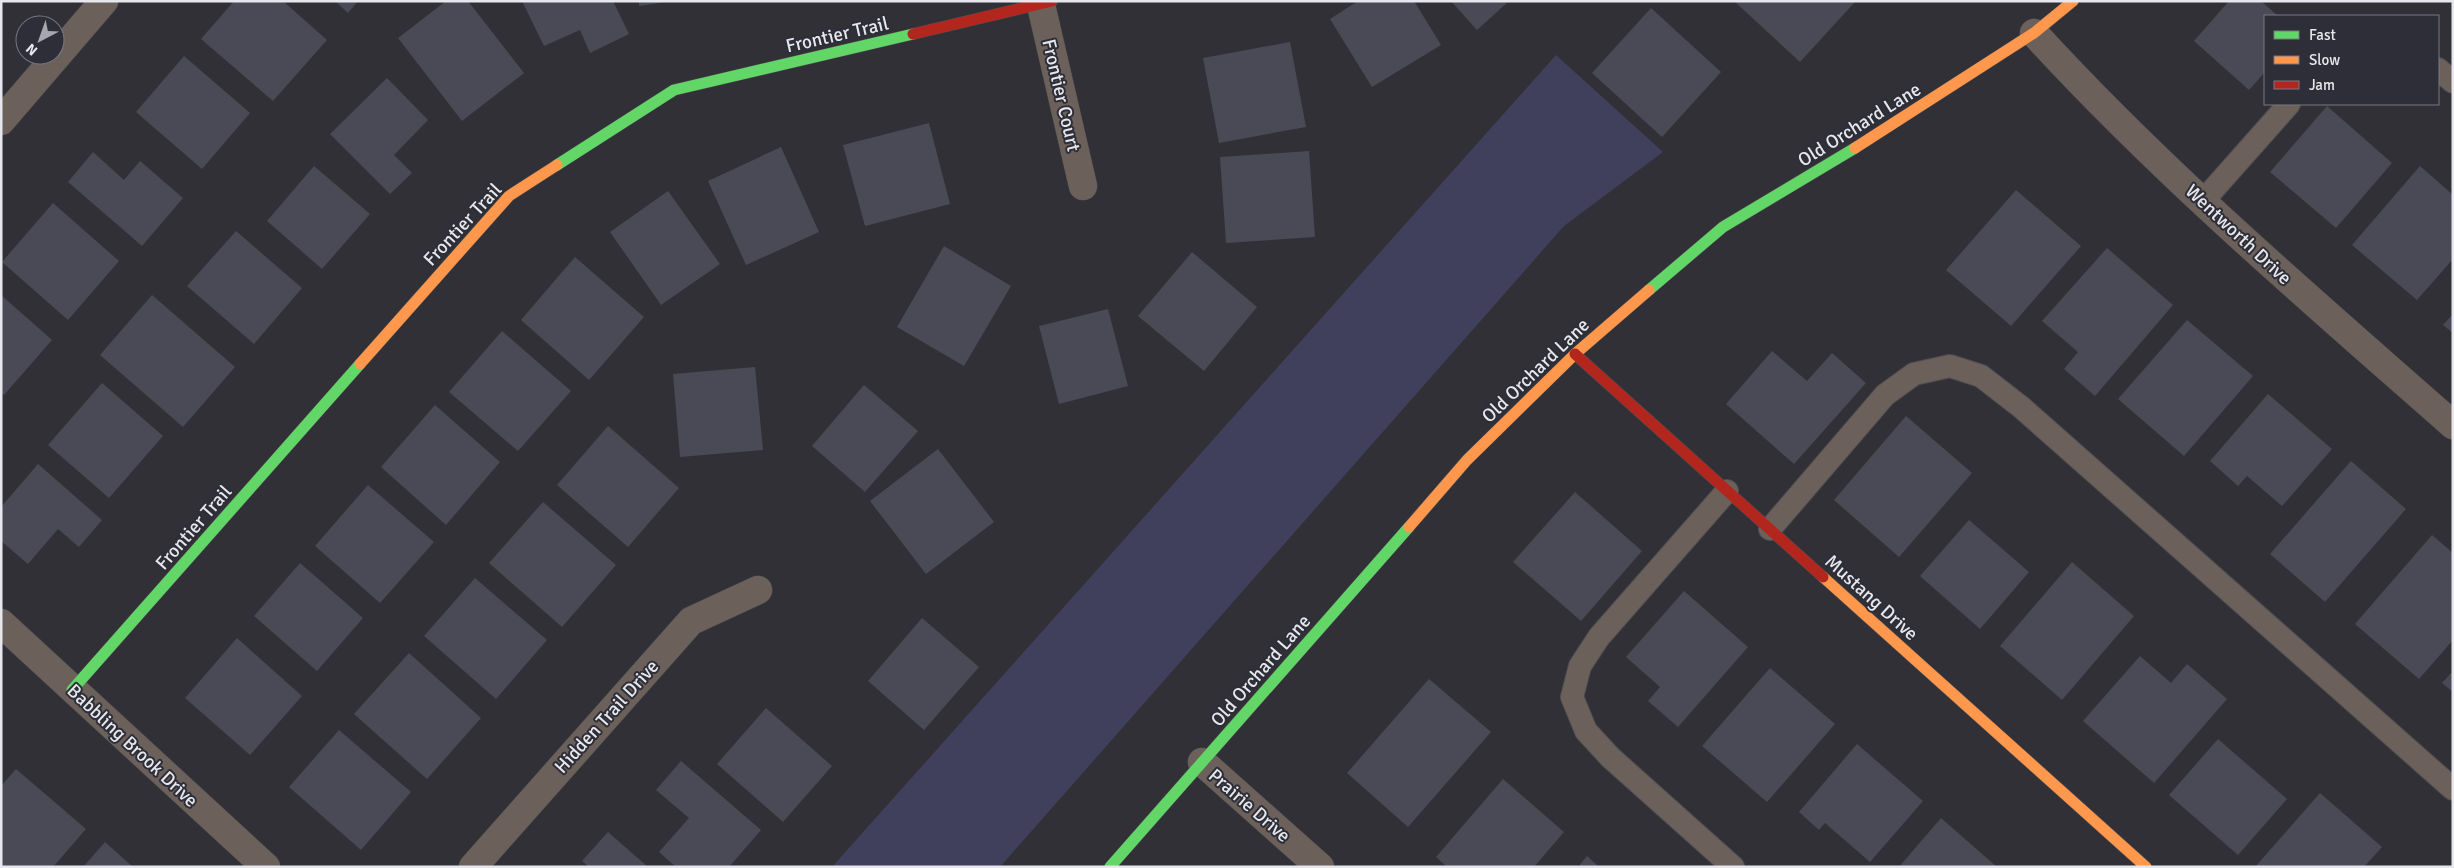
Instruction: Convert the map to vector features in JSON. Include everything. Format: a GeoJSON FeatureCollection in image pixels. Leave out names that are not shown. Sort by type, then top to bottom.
{"type":"FeatureCollection","features":[{"type":"Feature","properties":{"kind":"street"},"geometry":{"type":"LineString","coordinates":[[1,121],[104,1]]}},
{"type":"Feature","properties":{"kind":"street","name":"Old Orchard Lane"},"geometry":{"type":"LineString","coordinates":[[1110,867],[1467,460],[1575,354],[1723,227],[1869,140],[2034,33],[2073,1]]}},
{"type":"Feature","properties":{"kind":"street","name":"Frontier Court"},"geometry":{"type":"LineString","coordinates":[[1046,3],[1083,186]]}},
{"type":"Feature","properties":{"kind":"street","name":"Frontier Trail"},"geometry":{"type":"LineString","coordinates":[[72,690],[509,196],[674,90],[1046,3]]}},
{"type":"Feature","properties":{"kind":"street","name":"Wentworth Drive"},"geometry":{"type":"LineString","coordinates":[[2034,33],[2089,93],[2259,254],[2453,425]]}},
{"type":"Feature","properties":{"kind":"street","name":"Mustang Drive"},"geometry":{"type":"LineString","coordinates":[[1575,354],[2146,867]]}},
{"type":"Feature","properties":{"kind":"street","name":"Hidden Trail Drive"},"geometry":{"type":"LineString","coordinates":[[473,867],[691,621],[758,590]]}},
{"type":"Feature","properties":{"kind":"street","name":"Babbling Brook Drive"},"geometry":{"type":"LineString","coordinates":[[1,623],[266,867]]}},
{"type":"Feature","properties":{"kind":"street","name":"Prairie Drive"},"geometry":{"type":"LineString","coordinates":[[1202,762],[1320,867]]}},
{"type":"Feature","properties":{"kind":"lane"},"geometry":{"type":"LineString","coordinates":[[2439,70],[2453,82]]}},
{"type":"Feature","properties":{"kind":"lane"},"geometry":{"type":"LineString","coordinates":[[2203,201],[2288,105]]}},
{"type":"Feature","properties":{"kind":"lane"},"geometry":{"type":"LineString","coordinates":[[1770,529],[1885,395],[1914,374],[1950,366],[1981,376],[2021,407],[2453,789]]}},
{"type":"Feature","properties":{"kind":"lane"},"geometry":{"type":"LineString","coordinates":[[1727,491],[1599,637],[1580,666],[1572,696],[1586,731],[1610,757],[1733,867]]}},
{"type":"Feature","properties":{"kind":"shaded area"},"geometry":{"type":"Polygon","coordinates":[[[1556,55],[1663,152],[1564,226],[1000,867],[832,867],[1556,55]]]}},
{"type":"Feature","properties":{"kind":"building"},"geometry":{"type":"Polygon","coordinates":[[[234,1],[283,1],[327,40],[273,101],[201,39],[234,1]]]}},
{"type":"Feature","properties":{"kind":"building"},"geometry":{"type":"Polygon","coordinates":[[[335,1],[358,1],[348,13],[335,1]]]}},
{"type":"Feature","properties":{"kind":"building"},"geometry":{"type":"Polygon","coordinates":[[[446,1],[468,1],[524,73],[462,121],[398,38],[446,1]]]}},
{"type":"Feature","properties":{"kind":"building"},"geometry":{"type":"Polygon","coordinates":[[[522,1],[613,1],[629,34],[590,53],[580,30],[544,46],[522,1]]]}},
{"type":"Feature","properties":{"kind":"building"},"geometry":{"type":"Polygon","coordinates":[[[639,1],[666,1],[666,2],[639,6],[639,1]]]}},
{"type":"Feature","properties":{"kind":"building"},"geometry":{"type":"Polygon","coordinates":[[[1358,1],[1414,1],[1441,45],[1372,87],[1330,19],[1358,1]]]}},
{"type":"Feature","properties":{"kind":"building"},"geometry":{"type":"Polygon","coordinates":[[[1451,1],[1509,1],[1477,30],[1451,1]]]}},
{"type":"Feature","properties":{"kind":"building"},"geometry":{"type":"Polygon","coordinates":[[[1734,1],[1854,1],[1855,2],[1800,62],[1734,1]]]}},
{"type":"Feature","properties":{"kind":"building"},"geometry":{"type":"Polygon","coordinates":[[[2229,1],[2261,1],[2277,15],[2264,15],[2264,73],[2249,90],[2194,41],[2229,1]]]}},
{"type":"Feature","properties":{"kind":"building"},"geometry":{"type":"Polygon","coordinates":[[[1651,8],[1721,72],[1662,137],[1592,73],[1651,8]]]}},
{"type":"Feature","properties":{"kind":"building"},"geometry":{"type":"Polygon","coordinates":[[[1290,42],[1306,127],[1219,143],[1203,58],[1290,42]]]}},
{"type":"Feature","properties":{"kind":"building"},"geometry":{"type":"Polygon","coordinates":[[[184,56],[250,113],[202,169],[136,112],[184,56]]]}},
{"type":"Feature","properties":{"kind":"building"},"geometry":{"type":"Polygon","coordinates":[[[387,78],[428,120],[394,155],[412,173],[390,194],[330,134],[387,78]]]}},
{"type":"Feature","properties":{"kind":"building"},"geometry":{"type":"Polygon","coordinates":[[[2327,106],[2392,163],[2336,228],[2270,172],[2327,106]]]}},
{"type":"Feature","properties":{"kind":"building"},"geometry":{"type":"Polygon","coordinates":[[[929,123],[950,204],[865,226],[843,145],[929,123]]]}},
{"type":"Feature","properties":{"kind":"building"},"geometry":{"type":"Polygon","coordinates":[[[781,147],[819,232],[746,265],[708,181],[781,147]]]}},
{"type":"Feature","properties":{"kind":"building"},"geometry":{"type":"Polygon","coordinates":[[[1309,151],[1315,237],[1226,243],[1220,157],[1309,151]]]}},
{"type":"Feature","properties":{"kind":"building"},"geometry":{"type":"Polygon","coordinates":[[[93,152],[124,180],[140,161],[183,198],[142,246],[68,182],[93,152]]]}},
{"type":"Feature","properties":{"kind":"building"},"geometry":{"type":"Polygon","coordinates":[[[314,166],[370,214],[322,269],[267,221],[314,166]]]}},
{"type":"Feature","properties":{"kind":"building"},"geometry":{"type":"Polygon","coordinates":[[[2420,166],[2453,195],[2453,259],[2417,300],[2352,245],[2420,166]]]}},
{"type":"Feature","properties":{"kind":"building"},"geometry":{"type":"Polygon","coordinates":[[[2016,190],[2081,246],[2011,326],[1946,270],[2016,190]]]}},
{"type":"Feature","properties":{"kind":"building"},"geometry":{"type":"Polygon","coordinates":[[[668,191],[720,264],[661,305],[610,232],[668,191]]]}},
{"type":"Feature","properties":{"kind":"building"},"geometry":{"type":"Polygon","coordinates":[[[53,203],[119,261],[68,320],[2,262],[53,203]]]}},
{"type":"Feature","properties":{"kind":"building"},"geometry":{"type":"Polygon","coordinates":[[[236,231],[302,288],[254,344],[187,286],[236,231]]]}},
{"type":"Feature","properties":{"kind":"building"},"geometry":{"type":"Polygon","coordinates":[[[944,246],[1011,286],[964,366],[897,327],[944,246]]]}},
{"type":"Feature","properties":{"kind":"building"},"geometry":{"type":"Polygon","coordinates":[[[2107,248],[2173,305],[2095,396],[2064,369],[2078,352],[2042,321],[2107,248]]]}},
{"type":"Feature","properties":{"kind":"building"},"geometry":{"type":"Polygon","coordinates":[[[1192,252],[1257,307],[1204,371],[1138,316],[1192,252]]]}},
{"type":"Feature","properties":{"kind":"building"},"geometry":{"type":"Polygon","coordinates":[[[575,257],[644,317],[589,380],[521,320],[575,257]]]}},
{"type":"Feature","properties":{"kind":"building"},"geometry":{"type":"Polygon","coordinates":[[[1,295],[52,340],[4,395],[1,392],[1,295]]]}},
{"type":"Feature","properties":{"kind":"building"},"geometry":{"type":"Polygon","coordinates":[[[152,295],[235,367],[183,427],[100,355],[152,295]]]}},
{"type":"Feature","properties":{"kind":"building"},"geometry":{"type":"Polygon","coordinates":[[[1108,309],[1128,386],[1059,404],[1039,326],[1108,309]]]}},
{"type":"Feature","properties":{"kind":"building"},"geometry":{"type":"Polygon","coordinates":[[[2453,314],[2453,333],[2443,325],[2453,314]]]}},
{"type":"Feature","properties":{"kind":"building"},"geometry":{"type":"Polygon","coordinates":[[[2187,320],[2253,376],[2184,456],[2118,399],[2187,320]]]}},
{"type":"Feature","properties":{"kind":"building"},"geometry":{"type":"Polygon","coordinates":[[[502,331],[571,391],[518,451],[449,392],[502,331]]]}},
{"type":"Feature","properties":{"kind":"building"},"geometry":{"type":"Polygon","coordinates":[[[1772,351],[1807,381],[1832,353],[1866,383],[1794,464],[1726,404],[1772,351]]]}},
{"type":"Feature","properties":{"kind":"building"},"geometry":{"type":"Polygon","coordinates":[[[755,367],[763,450],[680,457],[673,374],[755,367]]]}},
{"type":"Feature","properties":{"kind":"building"},"geometry":{"type":"Polygon","coordinates":[[[102,383],[163,436],[109,498],[48,445],[102,383]]]}},
{"type":"Feature","properties":{"kind":"building"},"geometry":{"type":"Polygon","coordinates":[[[864,385],[918,431],[865,492],[812,446],[864,385]]]}},
{"type":"Feature","properties":{"kind":"building"},"geometry":{"type":"Polygon","coordinates":[[[2268,394],[2332,449],[2282,506],[2247,476],[2238,486],[2210,461],[2268,394]]]}},
{"type":"Feature","properties":{"kind":"building"},"geometry":{"type":"Polygon","coordinates":[[[435,405],[500,462],[446,525],[381,467],[435,405]]]}},
{"type":"Feature","properties":{"kind":"building"},"geometry":{"type":"Polygon","coordinates":[[[1906,416],[1972,473],[1899,557],[1834,500],[1906,416]]]}},
{"type":"Feature","properties":{"kind":"building"},"geometry":{"type":"Polygon","coordinates":[[[608,426],[679,488],[628,547],[557,485],[608,426]]]}},
{"type":"Feature","properties":{"kind":"building"},"geometry":{"type":"Polygon","coordinates":[[[938,449],[994,522],[926,574],[870,501],[938,449]]]}},
{"type":"Feature","properties":{"kind":"building"},"geometry":{"type":"Polygon","coordinates":[[[2351,461],[2406,509],[2325,602],[2270,554],[2351,461]]]}},
{"type":"Feature","properties":{"kind":"building"},"geometry":{"type":"Polygon","coordinates":[[[38,464],[102,520],[79,547],[58,529],[28,564],[1,541],[1,507],[38,464]]]}},
{"type":"Feature","properties":{"kind":"building"},"geometry":{"type":"Polygon","coordinates":[[[368,485],[434,542],[380,603],[315,546],[368,485]]]}},
{"type":"Feature","properties":{"kind":"building"},"geometry":{"type":"Polygon","coordinates":[[[1575,492],[1642,551],[1581,621],[1513,562],[1575,492]]]}},
{"type":"Feature","properties":{"kind":"building"},"geometry":{"type":"Polygon","coordinates":[[[543,502],[616,565],[562,627],[489,563],[543,502]]]}},
{"type":"Feature","properties":{"kind":"building"},"geometry":{"type":"Polygon","coordinates":[[[1969,520],[2029,572],[1980,629],[1920,576],[1969,520]]]}},
{"type":"Feature","properties":{"kind":"building"},"geometry":{"type":"Polygon","coordinates":[[[2432,535],[2453,553],[2453,640],[2419,679],[2355,624],[2432,535]]]}},
{"type":"Feature","properties":{"kind":"building"},"geometry":{"type":"Polygon","coordinates":[[[2072,562],[2134,616],[2062,700],[2000,646],[2072,562]]]}},
{"type":"Feature","properties":{"kind":"building"},"geometry":{"type":"Polygon","coordinates":[[[300,563],[363,618],[317,671],[254,616],[300,563]]]}},
{"type":"Feature","properties":{"kind":"building"},"geometry":{"type":"Polygon","coordinates":[[[475,578],[547,640],[496,699],[424,636],[475,578]]]}},
{"type":"Feature","properties":{"kind":"building"},"geometry":{"type":"Polygon","coordinates":[[[1684,591],[1748,647],[1678,727],[1648,701],[1660,687],[1626,657],[1684,591]]]}},
{"type":"Feature","properties":{"kind":"building"},"geometry":{"type":"Polygon","coordinates":[[[922,618],[979,667],[924,730],[868,681],[922,618]]]}},
{"type":"Feature","properties":{"kind":"building"},"geometry":{"type":"Polygon","coordinates":[[[237,638],[302,696],[250,755],[185,698],[237,638]]]}},
{"type":"Feature","properties":{"kind":"building"},"geometry":{"type":"Polygon","coordinates":[[[409,653],[481,718],[427,779],[354,714],[409,653]]]}},
{"type":"Feature","properties":{"kind":"building"},"geometry":{"type":"Polygon","coordinates":[[[2140,656],[2171,683],[2187,664],[2227,699],[2154,783],[2083,721],[2140,656]]]}},
{"type":"Feature","properties":{"kind":"building"},"geometry":{"type":"Polygon","coordinates":[[[1770,668],[1835,724],[1767,802],[1702,746],[1770,668]]]}},
{"type":"Feature","properties":{"kind":"building"},"geometry":{"type":"Polygon","coordinates":[[[2453,671],[2453,692],[2442,683],[2453,671]]]}},
{"type":"Feature","properties":{"kind":"building"},"geometry":{"type":"Polygon","coordinates":[[[1429,679],[1491,732],[1408,827],[1347,773],[1429,679]]]}},
{"type":"Feature","properties":{"kind":"building"},"geometry":{"type":"Polygon","coordinates":[[[766,708],[832,766],[783,822],[717,764],[766,708]]]}},
{"type":"Feature","properties":{"kind":"building"},"geometry":{"type":"Polygon","coordinates":[[[339,730],[411,792],[361,850],[289,787],[339,730]]]}},
{"type":"Feature","properties":{"kind":"building"},"geometry":{"type":"Polygon","coordinates":[[[2218,739],[2287,799],[2238,855],[2169,795],[2218,739]]]}},
{"type":"Feature","properties":{"kind":"building"},"geometry":{"type":"Polygon","coordinates":[[[1857,744],[1923,801],[1870,862],[1825,823],[1819,830],[1799,812],[1857,744]]]}},
{"type":"Feature","properties":{"kind":"building"},"geometry":{"type":"Polygon","coordinates":[[[681,761],[761,830],[729,867],[676,867],[659,852],[689,818],[656,790],[681,761]]]}},
{"type":"Feature","properties":{"kind":"building"},"geometry":{"type":"Polygon","coordinates":[[[16,769],[86,829],[53,867],[1,867],[1,786],[16,769]]]}},
{"type":"Feature","properties":{"kind":"building"},"geometry":{"type":"Polygon","coordinates":[[[1503,779],[1564,832],[1534,867],[1447,867],[1436,857],[1503,779]]]}},
{"type":"Feature","properties":{"kind":"building"},"geometry":{"type":"Polygon","coordinates":[[[2320,793],[2382,847],[2364,867],[2255,867],[2320,793]]]}},
{"type":"Feature","properties":{"kind":"building"},"geometry":{"type":"Polygon","coordinates":[[[1941,818],[1997,867],[1899,867],[1941,818]]]}},
{"type":"Feature","properties":{"kind":"building"},"geometry":{"type":"Polygon","coordinates":[[[608,832],[648,867],[589,867],[582,861],[608,832]]]}},
{"type":"Feature","properties":{"kind":"building"},"geometry":{"type":"Polygon","coordinates":[[[105,842],[133,867],[83,867],[105,842]]]}},
{"type":"Feature","properties":{"kind":"building"},"geometry":{"type":"Polygon","coordinates":[[[1587,856],[1599,867],[1578,867],[1587,856]]]}},
{"type":"Feature","properties":{"kind":"traffic: fast"},"geometry":{"type":"LineString","coordinates":[[557,165],[674,90],[913,34]]}},
{"type":"Feature","properties":{"kind":"traffic: fast"},"geometry":{"type":"LineString","coordinates":[[1649,290],[1723,227],[1855,148]]}},
{"type":"Feature","properties":{"kind":"traffic: fast"},"geometry":{"type":"LineString","coordinates":[[72,690],[360,364]]}},
{"type":"Feature","properties":{"kind":"traffic: fast"},"geometry":{"type":"LineString","coordinates":[[1110,867],[1409,527]]}},
{"type":"Feature","properties":{"kind":"traffic: slow"},"geometry":{"type":"LineString","coordinates":[[1855,148],[2034,33],[2073,1]]}},
{"type":"Feature","properties":{"kind":"traffic: slow"},"geometry":{"type":"LineString","coordinates":[[360,364],[509,196],[557,165]]}},
{"type":"Feature","properties":{"kind":"traffic: slow"},"geometry":{"type":"LineString","coordinates":[[1409,527],[1467,460],[1575,354],[1649,290]]}},
{"type":"Feature","properties":{"kind":"traffic: slow"},"geometry":{"type":"LineString","coordinates":[[1823,577],[2146,867]]}},
{"type":"Feature","properties":{"kind":"traffic: jam"},"geometry":{"type":"LineString","coordinates":[[913,34],[1052,1]]}},
{"type":"Feature","properties":{"kind":"traffic: jam"},"geometry":{"type":"LineString","coordinates":[[1575,354],[1823,577]]}}]}
